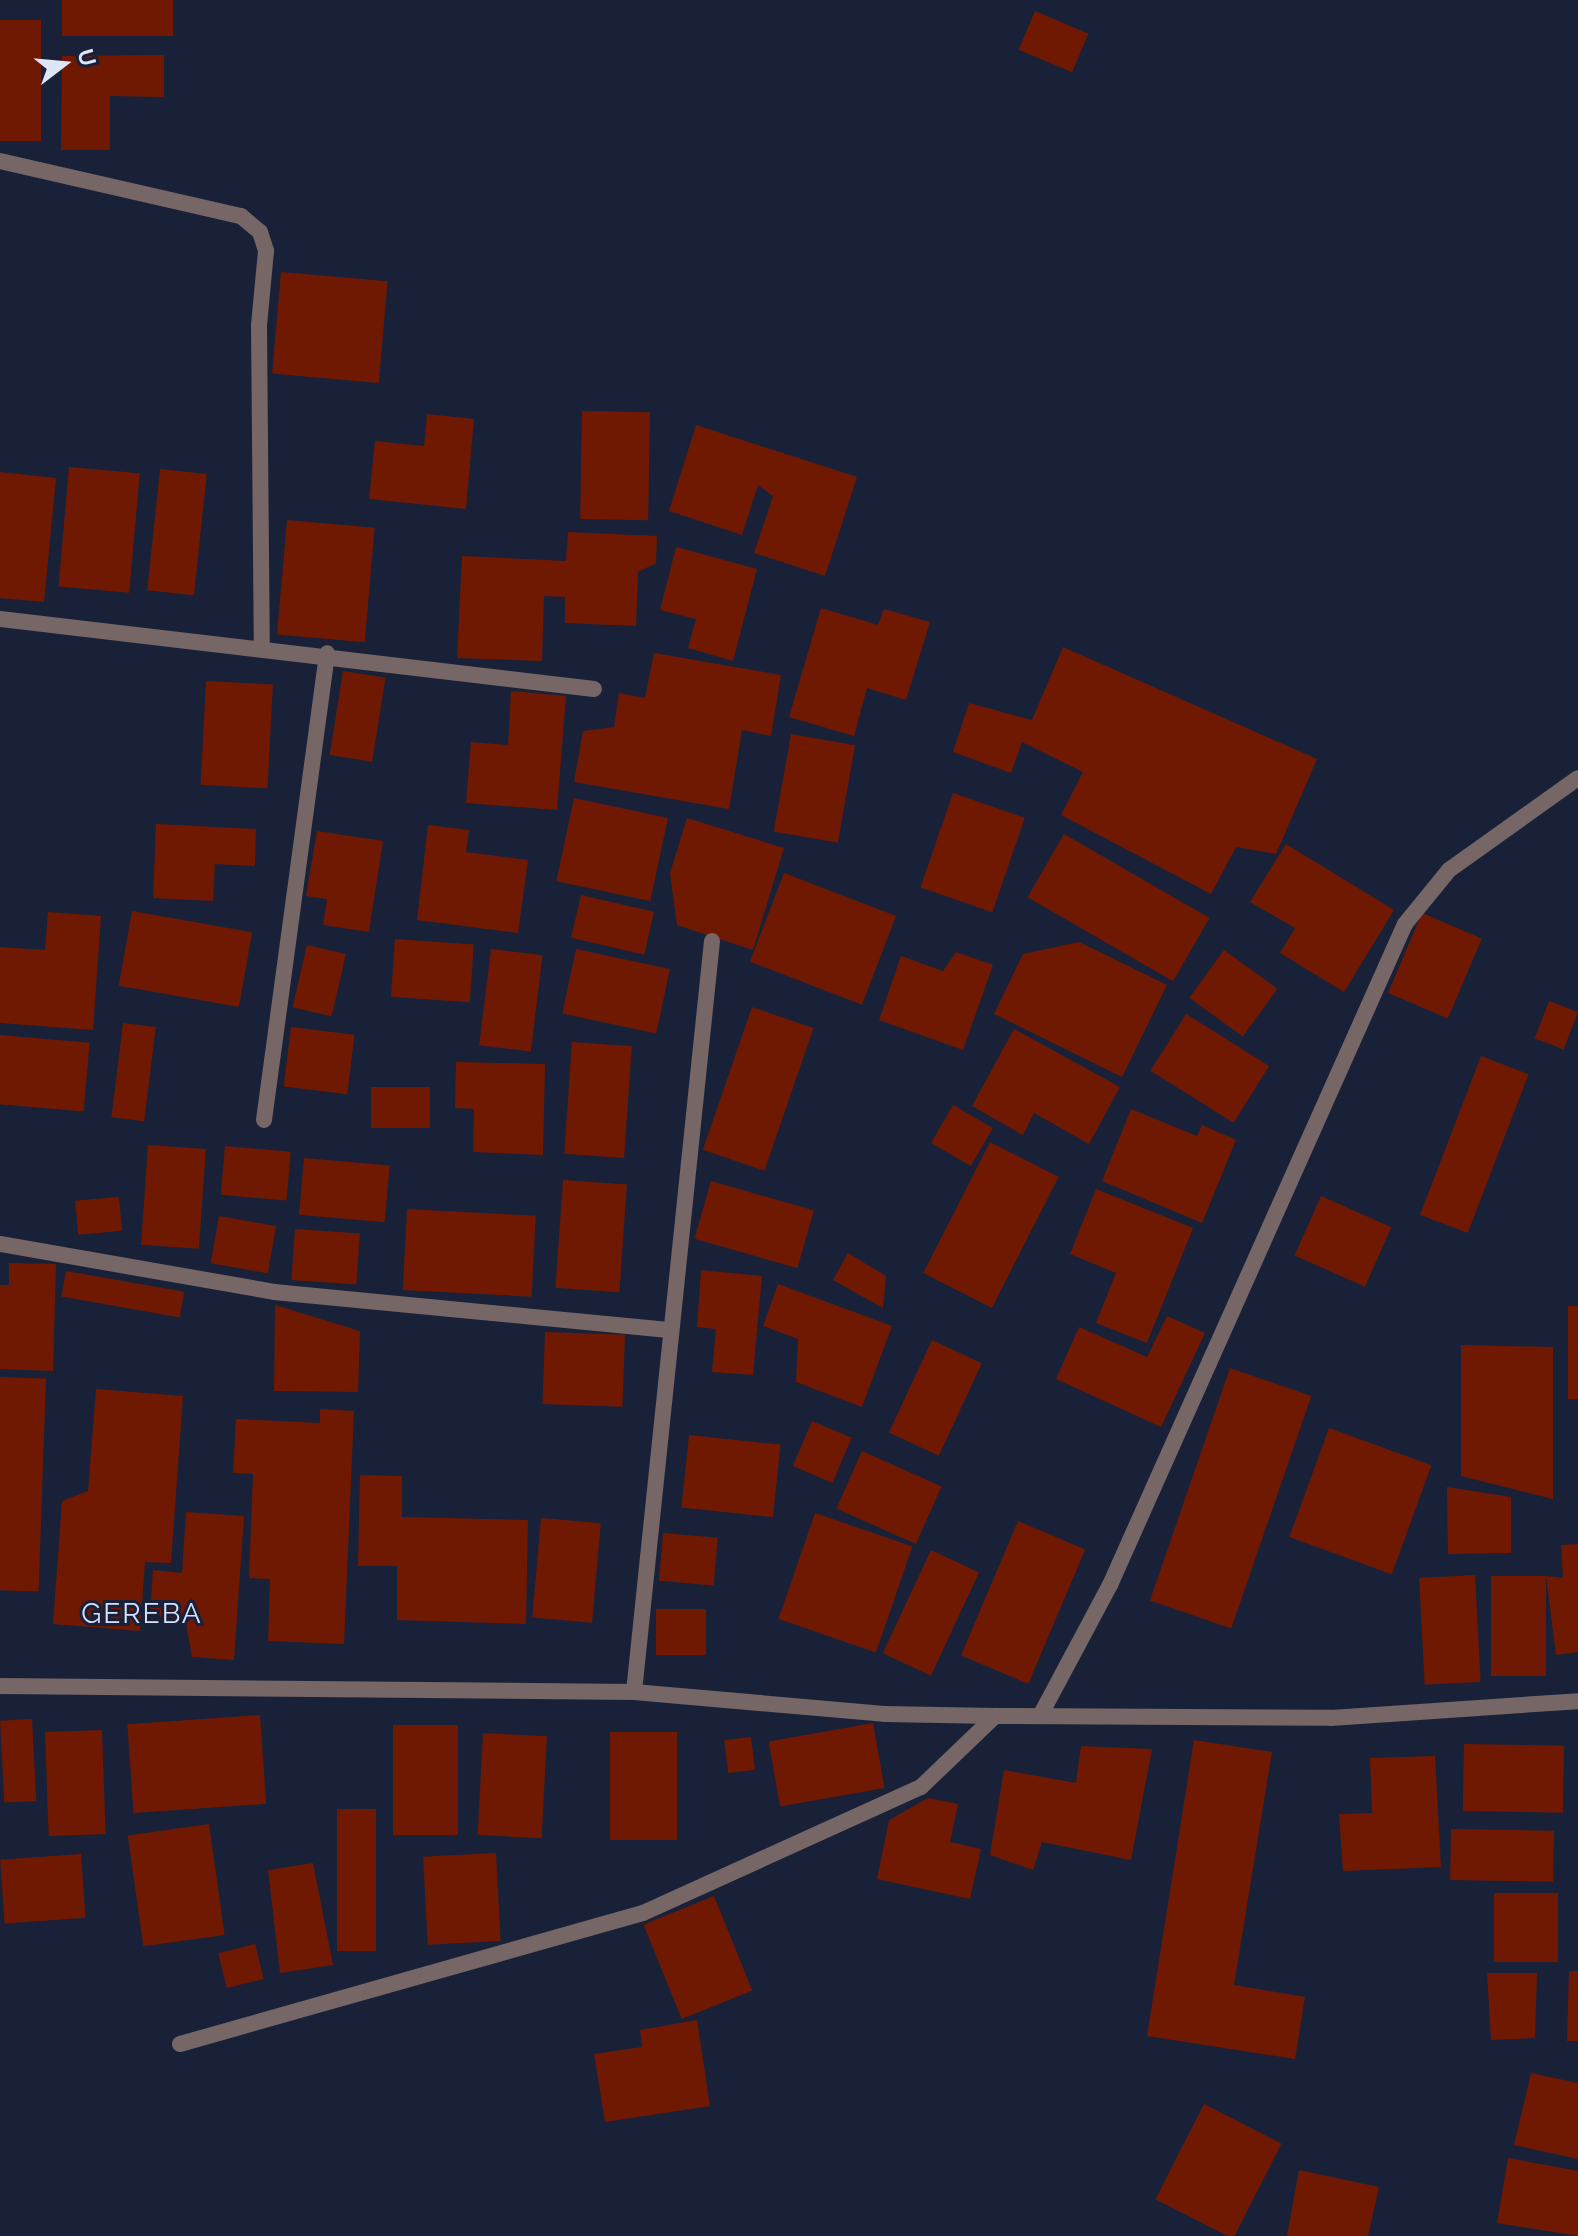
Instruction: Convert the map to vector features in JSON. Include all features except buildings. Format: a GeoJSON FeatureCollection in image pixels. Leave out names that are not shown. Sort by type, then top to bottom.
{"type":"FeatureCollection","features":[{"type":"Feature","properties":{"kind":"street"},"geometry":{"type":"LineString","coordinates":[[0,161],[241,216],[260,232],[266,251],[259,325],[262,646]]}},
{"type":"Feature","properties":{"kind":"street"},"geometry":{"type":"LineString","coordinates":[[0,619],[327,653],[594,689]]}},
{"type":"Feature","properties":{"kind":"street"},"geometry":{"type":"LineString","coordinates":[[264,1120],[327,653]]}},
{"type":"Feature","properties":{"kind":"street"},"geometry":{"type":"LineString","coordinates":[[1040,1716],[1117,1571],[1405,924],[1449,870],[1578,778]]}},
{"type":"Feature","properties":{"kind":"street"},"geometry":{"type":"LineString","coordinates":[[634,1692],[712,941]]}},
{"type":"Feature","properties":{"kind":"street"},"geometry":{"type":"LineString","coordinates":[[0,1244],[274,1292],[671,1330]]}},
{"type":"Feature","properties":{"kind":"street"},"geometry":{"type":"LineString","coordinates":[[0,1686],[634,1692],[884,1714],[995,1716],[1331,1718],[1578,1701]]}},
{"type":"Feature","properties":{"kind":"street"},"geometry":{"type":"LineString","coordinates":[[180,2044],[643,1913],[921,1787],[995,1716]]}},
{"type":"Feature","properties":{"kind":"district","name":"GEREBA"},"geometry":{"type":"Point","coordinates":[142,1614]}}]}
